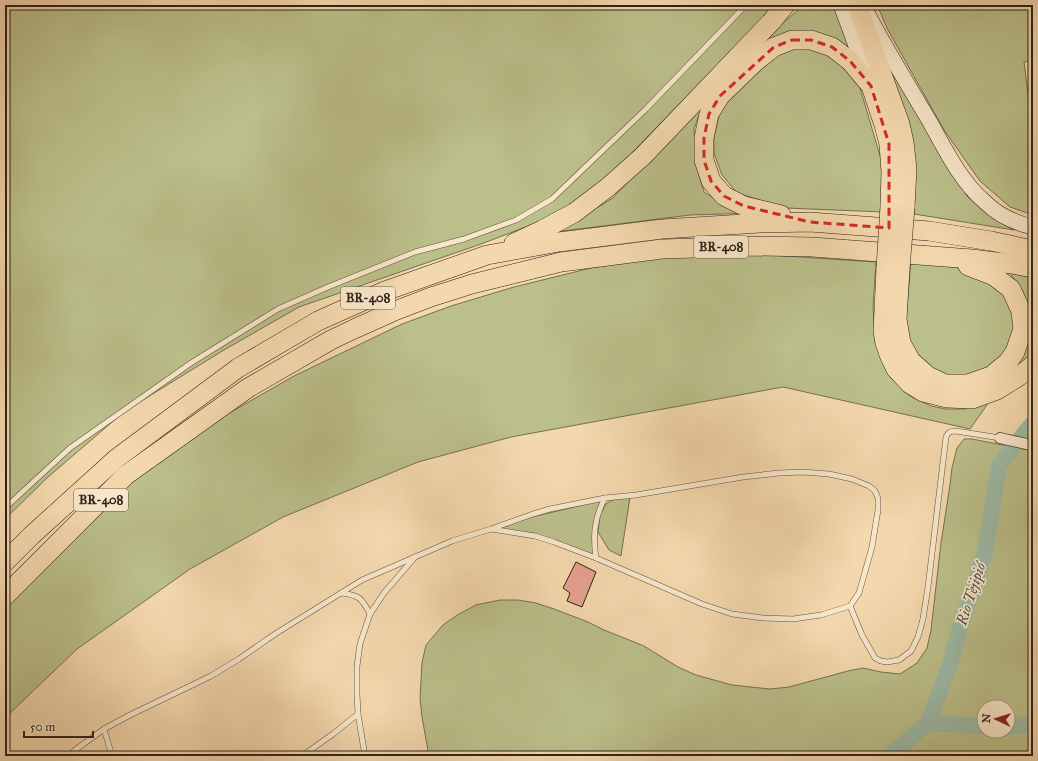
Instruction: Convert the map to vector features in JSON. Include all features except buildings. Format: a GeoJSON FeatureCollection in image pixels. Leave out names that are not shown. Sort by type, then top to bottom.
{"type":"FeatureCollection","features":[{"type":"Feature","properties":{"kind":"highway"},"geometry":{"type":"LineString","coordinates":[[487,255],[542,230],[574,213],[607,188],[643,156],[786,5]]}},
{"type":"Feature","properties":{"kind":"highway"},"geometry":{"type":"LineString","coordinates":[[857,5],[900,124],[907,169],[897,206],[893,269],[883,331],[890,357],[896,369],[910,384],[923,392],[947,398],[972,399],[997,390],[1018,377],[1033,365]]}},
{"type":"Feature","properties":{"kind":"highway"},"geometry":{"type":"LineString","coordinates":[[810,222],[744,206],[724,196],[711,181],[704,160],[704,138],[709,114],[720,96],[755,62],[774,47],[792,40],[811,40],[832,47],[850,61],[871,86],[889,144],[891,172],[897,206]]}},
{"type":"Feature","properties":{"kind":"highway","name":"BR-408"},"geometry":{"type":"LineString","coordinates":[[5,562],[32,535],[117,458],[238,368],[318,321],[378,294],[487,255],[559,242],[662,229],[760,223],[810,222],[930,231],[991,241],[1033,250]]}},
{"type":"Feature","properties":{"kind":"highway"},"geometry":{"type":"LineString","coordinates":[[991,241],[1033,239]]}},
{"type":"Feature","properties":{"kind":"highway","name":"BR-408"},"geometry":{"type":"LineString","coordinates":[[5,596],[126,475],[208,416],[327,352],[357,342],[398,320],[515,273],[560,262],[662,249],[757,246],[812,247],[930,256],[1012,264],[1033,268]]}},
{"type":"Feature","properties":{"kind":"highway"},"geometry":{"type":"LineString","coordinates":[[893,269],[900,343],[911,361],[928,376],[945,384],[968,384],[991,376],[1008,362],[1015,352],[1023,329],[1020,311],[1011,289],[994,276],[930,256]]}},
{"type":"Feature","properties":{"kind":"street"},"geometry":{"type":"LineString","coordinates":[[842,5],[871,86]]}},
{"type":"Feature","properties":{"kind":"street"},"geometry":{"type":"LineString","coordinates":[[864,5],[874,27],[905,81],[968,185],[985,202],[1005,218],[1033,228]]}},
{"type":"Feature","properties":{"kind":"street"},"geometry":{"type":"LineString","coordinates":[[1000,438],[1032,445]]}},
{"type":"Feature","properties":{"kind":"lane"},"geometry":{"type":"LineString","coordinates":[[5,508],[70,448],[191,363],[278,309],[415,252],[464,239],[516,220],[552,199],[646,109],[746,5]]}},
{"type":"Feature","properties":{"kind":"lane"},"geometry":{"type":"LineString","coordinates":[[850,606],[862,635],[875,658],[887,662],[899,660],[911,651],[918,637],[923,619],[946,437],[951,431],[956,431],[1000,438]]}},
{"type":"Feature","properties":{"kind":"lane"},"geometry":{"type":"LineString","coordinates":[[70,756],[75,750],[104,729],[130,714],[211,676],[362,580],[452,541],[491,529],[519,518],[550,509],[605,498],[636,495],[743,477],[779,473],[803,472],[829,474],[852,479],[869,486],[875,491],[878,498],[878,510],[872,547],[865,575],[859,593],[850,606],[821,615],[793,619],[763,618],[732,614],[702,604],[596,558],[554,542],[534,536],[491,529]]}},
{"type":"Feature","properties":{"kind":"lane"},"geometry":{"type":"LineString","coordinates":[[596,558],[594,533],[597,515],[605,498]]}},
{"type":"Feature","properties":{"kind":"lane"},"geometry":{"type":"LineString","coordinates":[[365,756],[358,714],[357,694],[357,666],[360,644],[370,614],[384,593],[416,556]]}},
{"type":"Feature","properties":{"kind":"lane"},"geometry":{"type":"LineString","coordinates":[[341,593],[352,594],[360,598],[370,614]]}},
{"type":"Feature","properties":{"kind":"lane"},"geometry":{"type":"LineString","coordinates":[[302,756],[358,714]]}},
{"type":"Feature","properties":{"kind":"lane"},"geometry":{"type":"LineString","coordinates":[[104,729],[112,756]]}},
{"type":"Feature","properties":{"kind":"highlighted area"},"geometry":{"type":"Polygon","coordinates":[[[792,40],[811,40],[832,47],[850,61],[871,86],[889,144],[889,228],[810,222],[744,206],[724,196],[711,181],[704,160],[704,138],[709,114],[720,96],[774,47],[792,40]]]}},
{"type":"Feature","properties":{"kind":"green space"},"geometry":{"type":"Polygon","coordinates":[[[5,5],[775,5],[627,158],[589,195],[544,220],[481,244],[299,307],[224,350],[125,411],[48,477],[5,519],[5,5]]]}},
{"type":"Feature","properties":{"kind":"green space"},"geometry":{"type":"Polygon","coordinates":[[[800,5],[836,5],[854,54],[841,42],[755,51],[777,28],[798,10],[800,5]]]}},
{"type":"Feature","properties":{"kind":"green space"},"geometry":{"type":"Polygon","coordinates":[[[877,5],[1033,5],[1033,60],[1024,62],[1033,125],[1033,215],[1010,207],[980,181],[944,130],[888,30],[877,5]]]}},
{"type":"Feature","properties":{"kind":"green space"},"geometry":{"type":"Polygon","coordinates":[[[876,37],[946,162],[967,196],[985,212],[1014,230],[914,214],[915,168],[876,37]]]}},
{"type":"Feature","properties":{"kind":"green space"},"geometry":{"type":"Polygon","coordinates":[[[815,44],[837,56],[858,81],[883,166],[883,212],[786,208],[737,193],[722,175],[714,153],[714,138],[719,116],[731,95],[786,47],[815,44]]]}},
{"type":"Feature","properties":{"kind":"green space"},"geometry":{"type":"Polygon","coordinates":[[[704,101],[694,129],[696,165],[704,192],[722,204],[756,213],[690,215],[547,233],[588,213],[613,198],[704,101]]]}},
{"type":"Feature","properties":{"kind":"green space"},"geometry":{"type":"Polygon","coordinates":[[[740,253],[876,262],[873,306],[875,338],[880,357],[890,377],[910,396],[931,406],[946,409],[965,409],[989,402],[970,429],[783,387],[511,437],[418,462],[283,517],[190,569],[77,649],[5,718],[5,605],[135,478],[203,428],[294,376],[402,324],[451,306],[514,287],[591,268],[655,258],[740,253]]]}},
{"type":"Feature","properties":{"kind":"green space"},"geometry":{"type":"Polygon","coordinates":[[[911,261],[945,265],[987,275],[1014,308],[1014,335],[1004,356],[989,371],[969,378],[947,375],[932,369],[917,355],[909,339],[906,319],[911,261]]]}},
{"type":"Feature","properties":{"kind":"green space"},"geometry":{"type":"Polygon","coordinates":[[[1010,273],[1033,278],[1033,354],[1013,370],[1028,306],[1023,292],[1010,273]]]}},
{"type":"Feature","properties":{"kind":"green space"},"geometry":{"type":"Polygon","coordinates":[[[964,439],[972,439],[1033,451],[1033,756],[429,756],[420,699],[422,663],[426,645],[443,625],[459,614],[476,605],[500,600],[518,600],[536,603],[554,609],[644,646],[678,667],[696,675],[732,685],[770,689],[789,687],[863,668],[900,674],[917,663],[927,648],[931,630],[941,543],[952,468],[957,448],[964,439]]]}},
{"type":"Feature","properties":{"kind":"green space"},"geometry":{"type":"Polygon","coordinates":[[[630,497],[621,556],[609,550],[598,532],[600,515],[606,504],[612,500],[630,497]]]}},
{"type":"Feature","properties":{"kind":"green space"},"geometry":{"type":"Polygon","coordinates":[[[605,498],[597,515],[596,558],[554,542],[491,529],[532,517],[583,505],[605,498]]]}},
{"type":"Feature","properties":{"kind":"waterway","name":"Rio Tejipió"},"geometry":{"type":"LineString","coordinates":[[890,756],[928,723],[950,664],[961,624],[985,553],[999,466],[1033,423]]}},
{"type":"Feature","properties":{"kind":"waterway"},"geometry":{"type":"LineString","coordinates":[[928,723],[976,726]]}},
{"type":"Feature","properties":{"kind":"waterway"},"geometry":{"type":"LineString","coordinates":[[1016,726],[1033,723]]}}]}
